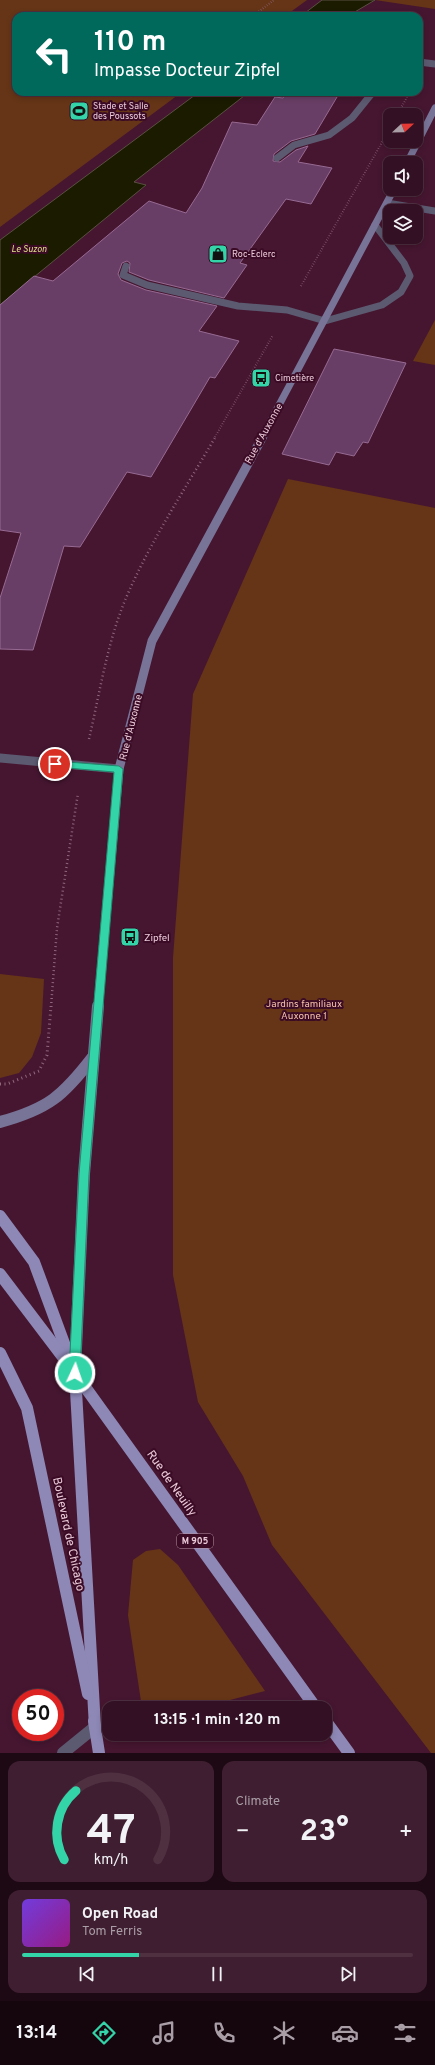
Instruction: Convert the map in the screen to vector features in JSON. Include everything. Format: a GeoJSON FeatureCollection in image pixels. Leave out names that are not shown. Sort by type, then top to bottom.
{"type":"FeatureCollection","features":[{"type":"Feature","properties":{"kind":"main road"},"geometry":{"type":"LineString","coordinates":[[411,156],[435,108]]}},
{"type":"Feature","properties":{"kind":"main road","name":"Rue d'Auxonne"},"geometry":{"type":"LineString","coordinates":[[75,1373],[84,1174],[119,769],[152,641],[325,321],[390,196]]}},
{"type":"Feature","properties":{"kind":"main road"},"geometry":{"type":"LineString","coordinates":[[0,1122],[38,1110],[54,1101],[72,1085],[93,1057]]}},
{"type":"Feature","properties":{"kind":"main road"},"geometry":{"type":"LineString","coordinates":[[0,1216],[34,1262],[75,1373],[95,1727],[99,1753]]}},
{"type":"Feature","properties":{"kind":"main road"},"geometry":{"type":"LineString","coordinates":[[0,1274],[75,1373]]}},
{"type":"Feature","properties":{"kind":"main road","name":"Boulevard de Chicago"},"geometry":{"type":"LineString","coordinates":[[0,1353],[28,1408],[95,1727]]}},
{"type":"Feature","properties":{"kind":"main road","name":"Rue de Neuilly"},"geometry":{"type":"LineString","coordinates":[[75,1373],[311,1701]]}},
{"type":"Feature","properties":{"kind":"main road"},"geometry":{"type":"LineString","coordinates":[[332,1730],[349,1753]]}},
{"type":"Feature","properties":{"kind":"street"},"geometry":{"type":"LineString","coordinates":[[423,62],[435,64]]}},
{"type":"Feature","properties":{"kind":"street"},"geometry":{"type":"LineString","coordinates":[[277,158],[294,145],[329,135],[352,118],[370,96]]}},
{"type":"Feature","properties":{"kind":"street"},"geometry":{"type":"LineString","coordinates":[[387,203],[435,211]]}},
{"type":"Feature","properties":{"kind":"street"},"geometry":{"type":"LineString","coordinates":[[126,266],[123,275],[147,285],[238,306],[287,310],[325,321],[382,305],[401,292],[410,276],[404,263],[375,225]]}},
{"type":"Feature","properties":{"kind":"street"},"geometry":{"type":"LineString","coordinates":[[0,758],[119,769]]}},
{"type":"Feature","properties":{"kind":"street"},"geometry":{"type":"LineString","coordinates":[[63,1753],[95,1727]]}},
{"type":"Feature","properties":{"kind":"path"},"geometry":{"type":"LineString","coordinates":[[258,12],[274,0]]}},
{"type":"Feature","properties":{"kind":"path"},"geometry":{"type":"LineString","coordinates":[[401,108],[408,96]]}},
{"type":"Feature","properties":{"kind":"green space","name":"Stade et Salle des Poussots"},"geometry":{"type":"Polygon","coordinates":[[[0,0],[307,0],[290,12],[12,12],[12,96],[177,96],[0,227],[0,0]]]}},
{"type":"Feature","properties":{"kind":"green space"},"geometry":{"type":"Polygon","coordinates":[[[375,0],[435,0],[435,9],[375,0]]]}},
{"type":"Feature","properties":{"kind":"green space"},"geometry":{"type":"Polygon","coordinates":[[[435,320],[435,365],[413,361],[435,320]]]}},
{"type":"Feature","properties":{"kind":"green space","name":"Jardins familiaux Auxonne 1"},"geometry":{"type":"Polygon","coordinates":[[[288,479],[435,508],[435,1753],[431,1753],[272,1545],[243,1476],[198,1402],[173,1275],[173,958],[193,694],[288,479]]]}},
{"type":"Feature","properties":{"kind":"green space"},"geometry":{"type":"Polygon","coordinates":[[[0,974],[44,979],[41,1033],[32,1057],[19,1073],[0,1078],[0,974]]]}},
{"type":"Feature","properties":{"kind":"green space"},"geometry":{"type":"Polygon","coordinates":[[[160,1549],[178,1565],[265,1691],[226,1701],[141,1701],[128,1615],[133,1560],[146,1551],[160,1549]]]}},
{"type":"Feature","properties":{"kind":"water"},"geometry":{"type":"Polygon","coordinates":[[[322,0],[375,0],[355,12],[306,12],[322,0]]]}},
{"type":"Feature","properties":{"kind":"water","name":"Le Suzon"},"geometry":{"type":"Polygon","coordinates":[[[194,96],[244,96],[134,182],[146,185],[0,305],[0,240],[194,96]]]}},
{"type":"Feature","properties":{"kind":"building"},"geometry":{"type":"Polygon","coordinates":[[[284,96],[338,96],[315,134],[291,141],[274,154],[273,161],[280,162],[296,150],[308,146],[298,162],[332,168],[311,204],[286,199],[240,263],[247,265],[224,298],[149,280],[129,272],[130,263],[127,261],[122,263],[118,274],[121,280],[146,290],[217,306],[199,331],[239,341],[215,378],[210,377],[151,477],[127,472],[80,547],[64,546],[33,650],[0,649],[0,598],[21,533],[0,530],[0,305],[34,276],[53,281],[149,201],[186,213],[202,188],[232,122],[257,125],[275,97],[283,98],[284,96]]]}},
{"type":"Feature","properties":{"kind":"building"},"geometry":{"type":"Polygon","coordinates":[[[334,349],[406,363],[368,443],[363,442],[354,456],[336,452],[329,465],[282,454],[334,349]]]}},
{"type":"Feature","properties":{"kind":"place","name":"Stade et Salle des Poussots"},"geometry":{"type":"Point","coordinates":[79,111]}},
{"type":"Feature","properties":{"kind":"place","name":"Roc-Eclerc"},"geometry":{"type":"Point","coordinates":[218,254]}},
{"type":"Feature","properties":{"kind":"place","name":"Cimetière"},"geometry":{"type":"Point","coordinates":[261,378]}},
{"type":"Feature","properties":{"kind":"place","name":"Zipfel"},"geometry":{"type":"Point","coordinates":[130,937]}},
{"type":"Feature","properties":{"kind":"route"},"geometry":{"type":"LineString","coordinates":[[55,764],[119,769],[84,1174],[75,1373]]}}]}
